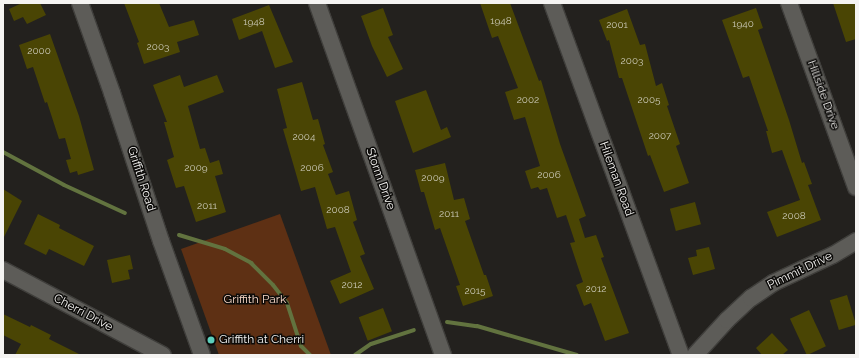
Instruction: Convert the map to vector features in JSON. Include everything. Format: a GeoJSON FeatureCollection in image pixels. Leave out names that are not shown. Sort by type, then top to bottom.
{"type":"FeatureCollection","features":[{"type":"Feature","properties":{"kind":"street","name":"Griffith Road"},"geometry":{"type":"LineString","coordinates":[[80,3],[112,93],[161,241],[202,355]]}},
{"type":"Feature","properties":{"kind":"street","name":"Storm Drive"},"geometry":{"type":"LineString","coordinates":[[317,3],[443,355]]}},
{"type":"Feature","properties":{"kind":"street","name":"Hileman Road"},"geometry":{"type":"LineString","coordinates":[[552,3],[681,355]]}},
{"type":"Feature","properties":{"kind":"street","name":"Hillside Drive"},"geometry":{"type":"LineString","coordinates":[[789,3],[856,187]]}},
{"type":"Feature","properties":{"kind":"street","name":"Pimmit Drive"},"geometry":{"type":"LineString","coordinates":[[695,355],[726,320],[751,298],[773,283],[833,255],[856,241]]}},
{"type":"Feature","properties":{"kind":"street","name":"Cherri Drive"},"geometry":{"type":"LineString","coordinates":[[3,270],[163,355]]}},
{"type":"Feature","properties":{"kind":"green space","name":"Griffith Park"},"geometry":{"type":"Polygon","coordinates":[[[280,214],[331,355],[219,355],[181,249],[280,214]]]}},
{"type":"Feature","properties":{"kind":"building"},"geometry":{"type":"Polygon","coordinates":[[[22,3],[40,3],[46,15],[27,24],[23,17],[14,21],[9,9],[22,3]]]}},
{"type":"Feature","properties":{"kind":"building"},"geometry":{"type":"Polygon","coordinates":[[[124,3],[159,3],[169,27],[194,20],[199,35],[177,42],[180,52],[144,64],[137,43],[139,42],[124,3]]]}},
{"type":"Feature","properties":{"kind":"building"},"geometry":{"type":"Polygon","coordinates":[[[480,3],[510,3],[539,81],[541,80],[560,144],[586,216],[579,219],[585,238],[596,235],[604,257],[601,258],[629,333],[605,341],[591,303],[584,306],[576,285],[583,282],[570,243],[575,242],[566,215],[557,218],[547,188],[540,190],[538,187],[531,189],[525,171],[540,166],[525,117],[514,120],[505,92],[518,88],[498,36],[492,38],[480,3]]]}},
{"type":"Feature","properties":{"kind":"building"},"geometry":{"type":"Polygon","coordinates":[[[833,3],[856,3],[856,39],[846,42],[833,3]]]}},
{"type":"Feature","properties":{"kind":"building"},"geometry":{"type":"Polygon","coordinates":[[[269,5],[293,62],[275,68],[262,31],[239,40],[232,19],[269,5]]]}},
{"type":"Feature","properties":{"kind":"building"},"geometry":{"type":"Polygon","coordinates":[[[383,8],[393,35],[388,37],[403,69],[387,77],[372,46],[361,16],[383,8]]]}},
{"type":"Feature","properties":{"kind":"building"},"geometry":{"type":"Polygon","coordinates":[[[756,8],[763,28],[758,30],[802,163],[804,162],[812,184],[808,185],[821,220],[777,237],[767,212],[800,200],[782,150],[772,153],[766,131],[768,131],[749,76],[743,78],[722,20],[756,8]]]}},
{"type":"Feature","properties":{"kind":"building"},"geometry":{"type":"Polygon","coordinates":[[[627,9],[640,45],[645,44],[656,86],[662,83],[669,105],[667,106],[680,144],[676,146],[689,183],[664,192],[650,155],[648,156],[622,78],[619,78],[609,40],[607,41],[599,20],[627,9]]]}},
{"type":"Feature","properties":{"kind":"building"},"geometry":{"type":"Polygon","coordinates":[[[50,34],[79,116],[94,170],[78,175],[77,171],[70,173],[66,160],[71,159],[65,138],[59,139],[47,102],[45,103],[33,67],[27,69],[19,45],[50,34]]]}},
{"type":"Feature","properties":{"kind":"building"},"geometry":{"type":"Polygon","coordinates":[[[180,75],[184,87],[217,75],[224,92],[188,106],[200,149],[205,148],[210,163],[219,160],[223,174],[215,176],[226,212],[196,222],[184,186],[176,188],[167,160],[174,157],[164,122],[167,122],[153,85],[180,75]]]}},
{"type":"Feature","properties":{"kind":"building"},"geometry":{"type":"Polygon","coordinates":[[[302,82],[313,120],[318,119],[325,144],[323,145],[333,172],[328,174],[336,195],[349,191],[357,220],[353,222],[365,254],[360,256],[374,289],[340,304],[330,281],[351,272],[335,227],[327,229],[315,187],[301,191],[283,129],[287,128],[277,89],[302,82]]]}},
{"type":"Feature","properties":{"kind":"building"},"geometry":{"type":"Polygon","coordinates":[[[426,90],[441,130],[447,127],[451,137],[413,153],[395,101],[426,90]]]}},
{"type":"Feature","properties":{"kind":"building"},"geometry":{"type":"Polygon","coordinates":[[[445,163],[454,200],[464,198],[470,219],[465,221],[493,296],[463,306],[456,286],[460,285],[440,228],[435,230],[424,192],[421,192],[415,170],[445,163]]]}},
{"type":"Feature","properties":{"kind":"building"},"geometry":{"type":"Polygon","coordinates":[[[3,189],[22,201],[3,239],[3,189]]]}},
{"type":"Feature","properties":{"kind":"building"},"geometry":{"type":"Polygon","coordinates":[[[695,202],[701,224],[676,231],[670,209],[695,202]]]}},
{"type":"Feature","properties":{"kind":"building"},"geometry":{"type":"Polygon","coordinates":[[[38,214],[60,225],[59,228],[94,246],[84,266],[49,249],[46,255],[24,244],[38,214]]]}},
{"type":"Feature","properties":{"kind":"building"},"geometry":{"type":"Polygon","coordinates":[[[709,247],[715,269],[693,275],[688,258],[697,256],[696,250],[709,247]]]}},
{"type":"Feature","properties":{"kind":"building"},"geometry":{"type":"Polygon","coordinates":[[[130,255],[133,269],[128,270],[130,279],[112,283],[107,260],[130,255]]]}},
{"type":"Feature","properties":{"kind":"building"},"geometry":{"type":"Polygon","coordinates":[[[847,295],[856,325],[839,330],[830,300],[847,295]]]}},
{"type":"Feature","properties":{"kind":"building"},"geometry":{"type":"Polygon","coordinates":[[[383,308],[392,331],[368,341],[359,317],[383,308]]]}},
{"type":"Feature","properties":{"kind":"building"},"geometry":{"type":"Polygon","coordinates":[[[809,310],[826,346],[807,355],[790,319],[809,310]]]}},
{"type":"Feature","properties":{"kind":"building"},"geometry":{"type":"Polygon","coordinates":[[[3,314],[51,335],[49,339],[81,355],[15,355],[21,344],[3,335],[3,314]]]}},
{"type":"Feature","properties":{"kind":"building"},"geometry":{"type":"Polygon","coordinates":[[[772,333],[788,350],[782,355],[762,355],[756,348],[772,333]]]}},
{"type":"Feature","properties":{"kind":"waterway"},"geometry":{"type":"LineString","coordinates":[[3,152],[64,185],[125,213]]}},
{"type":"Feature","properties":{"kind":"waterway"},"geometry":{"type":"LineString","coordinates":[[179,235],[225,249],[251,263],[273,285],[287,303],[301,346],[310,355]]}},
{"type":"Feature","properties":{"kind":"waterway"},"geometry":{"type":"LineString","coordinates":[[447,322],[477,326],[577,355]]}},
{"type":"Feature","properties":{"kind":"waterway"},"geometry":{"type":"LineString","coordinates":[[355,355],[371,344],[414,330]]}},
{"type":"Feature","properties":{"kind":"place","name":"Griffith at Cherri"},"geometry":{"type":"Point","coordinates":[211,340]}}]}
